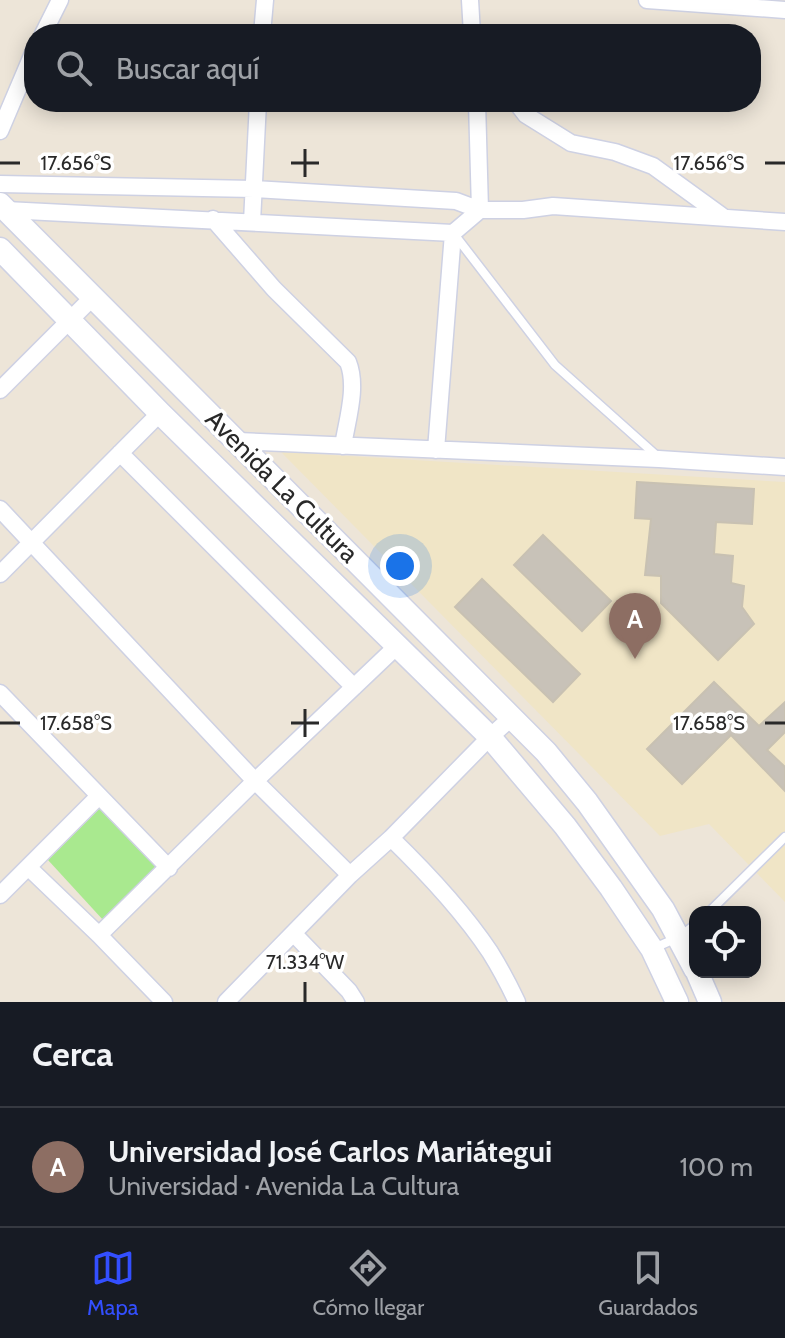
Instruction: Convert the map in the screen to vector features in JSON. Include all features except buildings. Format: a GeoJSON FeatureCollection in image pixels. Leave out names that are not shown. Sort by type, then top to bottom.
{"type":"FeatureCollection","features":[{"type":"Feature","properties":{"kind":"street"},"geometry":{"type":"LineString","coordinates":[[48,24],[60,0]]}},
{"type":"Feature","properties":{"kind":"street"},"geometry":{"type":"LineString","coordinates":[[263,24],[265,0]]}},
{"type":"Feature","properties":{"kind":"street"},"geometry":{"type":"LineString","coordinates":[[470,0],[471,24]]}},
{"type":"Feature","properties":{"kind":"street"},"geometry":{"type":"LineString","coordinates":[[647,0],[785,10]]}},
{"type":"Feature","properties":{"kind":"street"},"geometry":{"type":"LineString","coordinates":[[0,131],[24,78]]}},
{"type":"Feature","properties":{"kind":"street"},"geometry":{"type":"LineString","coordinates":[[252,222],[258,112]]}},
{"type":"Feature","properties":{"kind":"street"},"geometry":{"type":"LineString","coordinates":[[477,112],[480,210]]}},
{"type":"Feature","properties":{"kind":"street"},"geometry":{"type":"LineString","coordinates":[[524,112],[571,143],[615,152],[653,166],[724,217]]}},
{"type":"Feature","properties":{"kind":"street"},"geometry":{"type":"LineString","coordinates":[[0,184],[254,189],[456,201],[480,210],[553,206],[785,222]]}},
{"type":"Feature","properties":{"kind":"street"},"geometry":{"type":"LineString","coordinates":[[2,209],[453,233],[480,210]]}},
{"type":"Feature","properties":{"kind":"street","name":"Avenida La Cultura"},"geometry":{"type":"LineString","coordinates":[[2,209],[238,441],[546,752],[587,802],[663,909],[687,931]]}},
{"type":"Feature","properties":{"kind":"street"},"geometry":{"type":"LineString","coordinates":[[213,219],[274,289],[348,362],[352,383],[343,446]]}},
{"type":"Feature","properties":{"kind":"street"},"geometry":{"type":"LineString","coordinates":[[436,450],[453,233]]}},
{"type":"Feature","properties":{"kind":"street","name":"Avenida La Cultura"},"geometry":{"type":"LineString","coordinates":[[0,249],[160,413],[490,737],[565,826],[611,888],[652,949],[677,1002]]}},
{"type":"Feature","properties":{"kind":"street"},"geometry":{"type":"LineString","coordinates":[[0,390],[92,298]]}},
{"type":"Feature","properties":{"kind":"street"},"geometry":{"type":"LineString","coordinates":[[0,574],[160,413]]}},
{"type":"Feature","properties":{"kind":"street"},"geometry":{"type":"LineString","coordinates":[[238,441],[785,467]]}},
{"type":"Feature","properties":{"kind":"street"},"geometry":{"type":"LineString","coordinates":[[120,453],[354,687]]}},
{"type":"Feature","properties":{"kind":"street"},"geometry":{"type":"LineString","coordinates":[[0,509],[255,781],[350,875]]}},
{"type":"Feature","properties":{"kind":"street"},"geometry":{"type":"LineString","coordinates":[[99,935],[397,646]]}},
{"type":"Feature","properties":{"kind":"street"},"geometry":{"type":"LineString","coordinates":[[0,693],[6,712],[99,796],[169,868]]}},
{"type":"Feature","properties":{"kind":"street"},"geometry":{"type":"LineString","coordinates":[[226,1002],[350,875],[512,717]]}},
{"type":"Feature","properties":{"kind":"street"},"geometry":{"type":"LineString","coordinates":[[0,895],[99,796]]}},
{"type":"Feature","properties":{"kind":"street"},"geometry":{"type":"LineString","coordinates":[[391,838],[414,859],[473,928],[517,1002]]}},
{"type":"Feature","properties":{"kind":"street"},"geometry":{"type":"LineString","coordinates":[[28,867],[164,1002]]}},
{"type":"Feature","properties":{"kind":"street"},"geometry":{"type":"LineString","coordinates":[[294,934],[356,1002]]}},
{"type":"Feature","properties":{"kind":"street","name":"Avenida La Cultura"},"geometry":{"type":"LineString","coordinates":[[700,978],[710,1002]]}},
{"type":"Feature","properties":{"kind":"lane"},"geometry":{"type":"LineString","coordinates":[[453,233],[555,365],[659,459]]}},
{"type":"Feature","properties":{"kind":"lane"},"geometry":{"type":"LineString","coordinates":[[715,906],[785,837]]}},
{"type":"Feature","properties":{"kind":"lane"},"geometry":{"type":"LineString","coordinates":[[652,949],[687,931]]}},
{"type":"Feature","properties":{"kind":"shaded area"},"geometry":{"type":"Polygon","coordinates":[[[281,452],[785,482],[785,902],[709,824],[660,836],[281,452]]]}},
{"type":"Feature","properties":{"kind":"green space"},"geometry":{"type":"Polygon","coordinates":[[[105,803],[166,863],[104,921],[48,860],[105,803]]]}},
{"type":"Feature","properties":{"kind":"place","name":"Universidad José Carlos Mariátegui"},"geometry":{"type":"Point","coordinates":[635,659]}}]}
